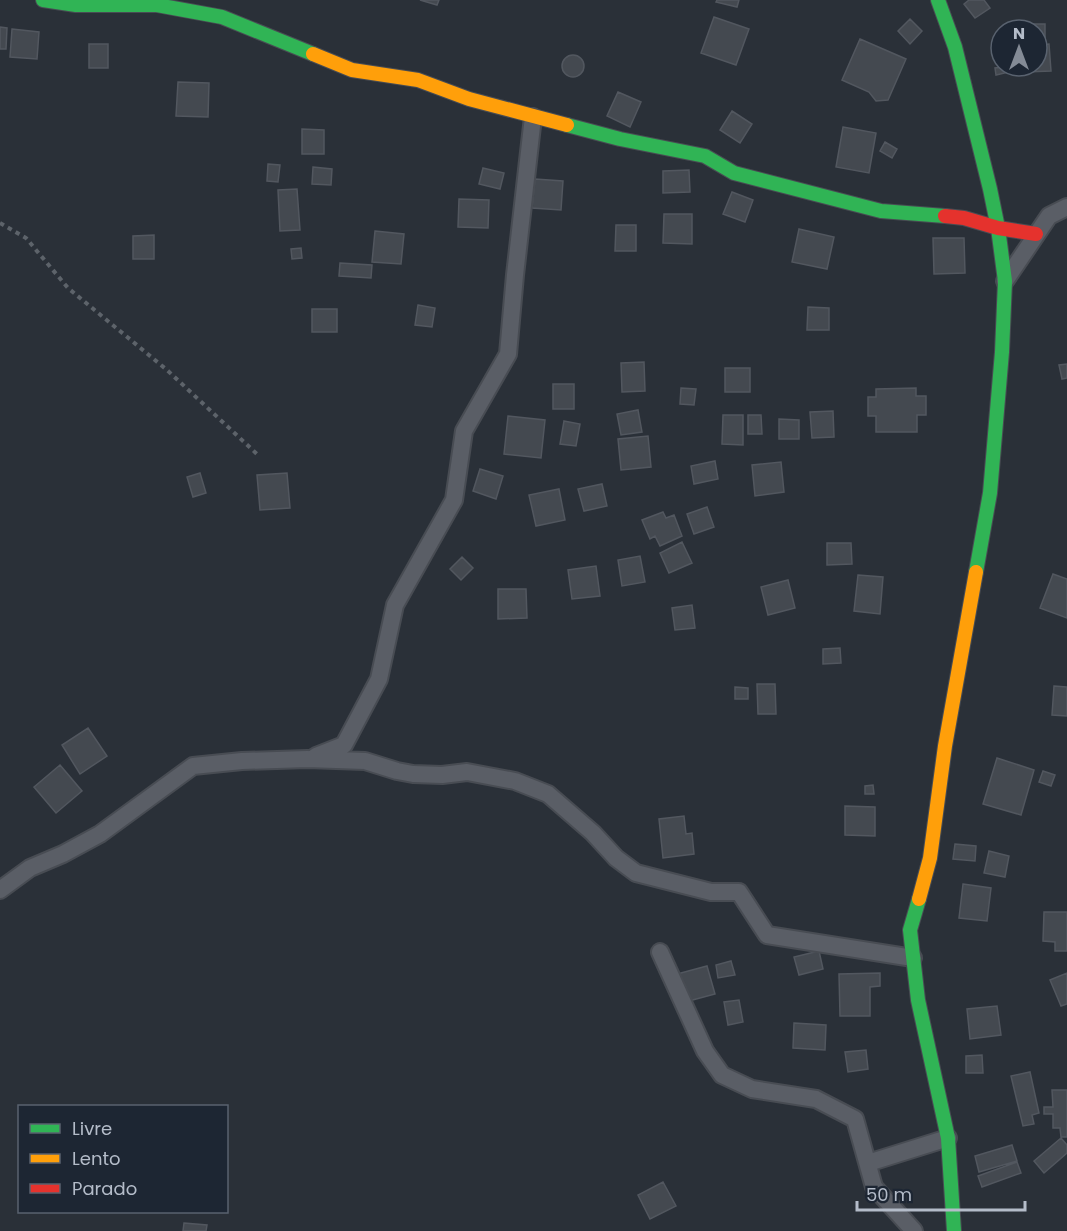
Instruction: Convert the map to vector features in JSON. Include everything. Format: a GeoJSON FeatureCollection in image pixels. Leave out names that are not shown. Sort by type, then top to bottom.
{"type":"FeatureCollection","features":[{"type":"Feature","properties":{"kind":"street"},"geometry":{"type":"LineString","coordinates":[[43,0],[76,5],[157,5],[222,17],[352,70],[418,80],[468,99],[533,117],[620,140],[705,156],[734,173],[881,211],[964,218],[998,228],[1036,234]]}},
{"type":"Feature","properties":{"kind":"street"},"geometry":{"type":"LineString","coordinates":[[938,0],[955,47],[998,228],[1005,281],[1002,352],[990,493],[945,746],[930,858],[910,930],[918,1000],[948,1138],[954,1231]]}},
{"type":"Feature","properties":{"kind":"street"},"geometry":{"type":"LineString","coordinates":[[307,759],[344,745],[379,680],[395,605],[454,500],[464,430],[508,354],[514,275],[533,117]]}},
{"type":"Feature","properties":{"kind":"street"},"geometry":{"type":"LineString","coordinates":[[1005,281],[1049,216],[1067,207]]}},
{"type":"Feature","properties":{"kind":"street"},"geometry":{"type":"LineString","coordinates":[[0,890],[30,868],[63,854],[100,834],[193,766],[242,761],[307,759],[365,761],[413,774],[442,775],[467,772],[515,781],[548,794],[593,833],[616,858],[636,873],[711,892],[739,892],[767,935],[913,958]]}},
{"type":"Feature","properties":{"kind":"street"},"geometry":{"type":"LineString","coordinates":[[660,952],[705,1051],[722,1075],[752,1089],[816,1099],[855,1119],[874,1187],[914,1231]]}},
{"type":"Feature","properties":{"kind":"street"},"geometry":{"type":"LineString","coordinates":[[868,1163],[948,1138]]}},
{"type":"Feature","properties":{"kind":"path"},"geometry":{"type":"LineString","coordinates":[[0,222],[26,238],[68,288],[167,370],[258,455]]}},
{"type":"Feature","properties":{"kind":"building"},"geometry":{"type":"Polygon","coordinates":[[[420,0],[439,0],[437,5],[420,0]]]}},
{"type":"Feature","properties":{"kind":"building"},"geometry":{"type":"Polygon","coordinates":[[[717,0],[739,0],[737,7],[716,2],[717,0]]]}},
{"type":"Feature","properties":{"kind":"building"},"geometry":{"type":"Polygon","coordinates":[[[969,0],[984,0],[990,8],[975,18],[964,4],[969,0]]]}},
{"type":"Feature","properties":{"kind":"building"},"geometry":{"type":"Polygon","coordinates":[[[714,17],[749,29],[736,65],[701,53],[714,17]]]}},
{"type":"Feature","properties":{"kind":"building"},"geometry":{"type":"Polygon","coordinates":[[[910,19],[922,31],[910,44],[898,31],[910,19]]]}},
{"type":"Feature","properties":{"kind":"building"},"geometry":{"type":"Polygon","coordinates":[[[0,27],[7,28],[6,49],[0,49],[0,27]]]}},
{"type":"Feature","properties":{"kind":"building"},"geometry":{"type":"Polygon","coordinates":[[[12,29],[39,32],[37,59],[10,57],[12,29]]]}},
{"type":"Feature","properties":{"kind":"building"},"geometry":{"type":"Polygon","coordinates":[[[860,39],[906,59],[888,100],[876,101],[869,92],[842,80],[860,39]]]}},
{"type":"Feature","properties":{"kind":"building"},"geometry":{"type":"Polygon","coordinates":[[[89,44],[108,44],[108,68],[89,68],[89,44]]]}},
{"type":"Feature","properties":{"kind":"building"},"geometry":{"type":"Polygon","coordinates":[[[1049,44],[1051,71],[1049,71],[1049,44]]]}},
{"type":"Feature","properties":{"kind":"building"},"geometry":{"type":"Polygon","coordinates":[[[573,55],[581,58],[584,66],[581,74],[573,77],[565,74],[562,66],[565,58],[573,55]]]}},
{"type":"Feature","properties":{"kind":"building"},"geometry":{"type":"Polygon","coordinates":[[[178,82],[209,83],[208,117],[176,116],[178,82]]]}},
{"type":"Feature","properties":{"kind":"building"},"geometry":{"type":"Polygon","coordinates":[[[618,92],[641,102],[630,127],[607,116],[618,92]]]}},
{"type":"Feature","properties":{"kind":"building"},"geometry":{"type":"Polygon","coordinates":[[[732,111],[752,124],[740,143],[720,130],[732,111]]]}},
{"type":"Feature","properties":{"kind":"building"},"geometry":{"type":"Polygon","coordinates":[[[843,127],[876,133],[869,173],[836,167],[843,127]]]}},
{"type":"Feature","properties":{"kind":"building"},"geometry":{"type":"Polygon","coordinates":[[[302,129],[324,130],[324,154],[302,154],[302,129]]]}},
{"type":"Feature","properties":{"kind":"building"},"geometry":{"type":"Polygon","coordinates":[[[885,142],[897,149],[892,158],[880,151],[885,142]]]}},
{"type":"Feature","properties":{"kind":"building"},"geometry":{"type":"Polygon","coordinates":[[[268,164],[280,165],[278,182],[267,181],[268,164]]]}},
{"type":"Feature","properties":{"kind":"building"},"geometry":{"type":"Polygon","coordinates":[[[313,167],[332,169],[331,185],[312,184],[313,167]]]}},
{"type":"Feature","properties":{"kind":"building"},"geometry":{"type":"Polygon","coordinates":[[[483,168],[504,173],[500,189],[479,184],[483,168]]]}},
{"type":"Feature","properties":{"kind":"building"},"geometry":{"type":"Polygon","coordinates":[[[689,170],[690,192],[663,193],[663,171],[689,170]]]}},
{"type":"Feature","properties":{"kind":"building"},"geometry":{"type":"Polygon","coordinates":[[[535,179],[563,181],[561,210],[532,208],[535,179]]]}},
{"type":"Feature","properties":{"kind":"building"},"geometry":{"type":"Polygon","coordinates":[[[297,189],[300,230],[280,231],[278,190],[297,189]]]}},
{"type":"Feature","properties":{"kind":"building"},"geometry":{"type":"Polygon","coordinates":[[[732,192],[753,200],[745,222],[723,214],[732,192]]]}},
{"type":"Feature","properties":{"kind":"building"},"geometry":{"type":"Polygon","coordinates":[[[459,199],[489,200],[488,228],[458,227],[459,199]]]}},
{"type":"Feature","properties":{"kind":"building"},"geometry":{"type":"Polygon","coordinates":[[[664,214],[692,214],[692,244],[663,243],[664,214]]]}},
{"type":"Feature","properties":{"kind":"building"},"geometry":{"type":"Polygon","coordinates":[[[616,225],[636,225],[636,251],[615,251],[616,225]]]}},
{"type":"Feature","properties":{"kind":"building"},"geometry":{"type":"Polygon","coordinates":[[[799,229],[834,237],[827,269],[792,262],[799,229]]]}},
{"type":"Feature","properties":{"kind":"building"},"geometry":{"type":"Polygon","coordinates":[[[375,231],[404,234],[401,264],[372,262],[375,231]]]}},
{"type":"Feature","properties":{"kind":"building"},"geometry":{"type":"Polygon","coordinates":[[[154,235],[154,259],[133,259],[133,236],[154,235]]]}},
{"type":"Feature","properties":{"kind":"building"},"geometry":{"type":"Polygon","coordinates":[[[933,238],[964,238],[965,273],[934,274],[933,238]]]}},
{"type":"Feature","properties":{"kind":"building"},"geometry":{"type":"Polygon","coordinates":[[[301,248],[302,258],[292,259],[291,249],[301,248]]]}},
{"type":"Feature","properties":{"kind":"building"},"geometry":{"type":"Polygon","coordinates":[[[340,263],[372,265],[371,278],[339,276],[340,263]]]}},
{"type":"Feature","properties":{"kind":"building"},"geometry":{"type":"Polygon","coordinates":[[[418,305],[435,308],[432,327],[415,325],[418,305]]]}},
{"type":"Feature","properties":{"kind":"building"},"geometry":{"type":"Polygon","coordinates":[[[808,307],[829,308],[829,330],[807,330],[808,307]]]}},
{"type":"Feature","properties":{"kind":"building"},"geometry":{"type":"Polygon","coordinates":[[[312,309],[337,309],[337,332],[312,332],[312,309]]]}},
{"type":"Feature","properties":{"kind":"building"},"geometry":{"type":"Polygon","coordinates":[[[644,362],[645,391],[622,392],[621,363],[644,362]]]}},
{"type":"Feature","properties":{"kind":"building"},"geometry":{"type":"Polygon","coordinates":[[[1067,364],[1067,378],[1062,379],[1059,365],[1067,364]]]}},
{"type":"Feature","properties":{"kind":"building"},"geometry":{"type":"Polygon","coordinates":[[[725,368],[750,368],[750,392],[725,392],[725,368]]]}},
{"type":"Feature","properties":{"kind":"building"},"geometry":{"type":"Polygon","coordinates":[[[553,384],[574,384],[574,409],[553,409],[553,384]]]}},
{"type":"Feature","properties":{"kind":"building"},"geometry":{"type":"Polygon","coordinates":[[[681,388],[696,389],[694,405],[680,404],[681,388]]]}},
{"type":"Feature","properties":{"kind":"building"},"geometry":{"type":"Polygon","coordinates":[[[916,388],[916,396],[926,396],[926,415],[917,415],[917,432],[876,432],[876,416],[868,416],[868,397],[876,397],[876,389],[916,388]]]}},
{"type":"Feature","properties":{"kind":"building"},"geometry":{"type":"Polygon","coordinates":[[[638,410],[642,432],[621,435],[617,414],[638,410]]]}},
{"type":"Feature","properties":{"kind":"building"},"geometry":{"type":"Polygon","coordinates":[[[833,411],[834,437],[812,438],[810,412],[833,411]]]}},
{"type":"Feature","properties":{"kind":"building"},"geometry":{"type":"Polygon","coordinates":[[[723,415],[743,415],[743,445],[722,444],[723,415]]]}},
{"type":"Feature","properties":{"kind":"building"},"geometry":{"type":"Polygon","coordinates":[[[748,415],[761,415],[762,434],[748,434],[748,415]]]}},
{"type":"Feature","properties":{"kind":"building"},"geometry":{"type":"Polygon","coordinates":[[[508,416],[545,420],[541,458],[504,454],[508,416]]]}},
{"type":"Feature","properties":{"kind":"building"},"geometry":{"type":"Polygon","coordinates":[[[779,419],[799,420],[799,439],[779,439],[779,419]]]}},
{"type":"Feature","properties":{"kind":"building"},"geometry":{"type":"Polygon","coordinates":[[[564,421],[580,424],[576,446],[560,444],[564,421]]]}},
{"type":"Feature","properties":{"kind":"building"},"geometry":{"type":"Polygon","coordinates":[[[648,436],[651,467],[621,470],[618,439],[648,436]]]}},
{"type":"Feature","properties":{"kind":"building"},"geometry":{"type":"Polygon","coordinates":[[[715,461],[718,479],[694,484],[691,466],[715,461]]]}},
{"type":"Feature","properties":{"kind":"building"},"geometry":{"type":"Polygon","coordinates":[[[781,462],[784,492],[755,496],[752,465],[781,462]]]}},
{"type":"Feature","properties":{"kind":"building"},"geometry":{"type":"Polygon","coordinates":[[[480,469],[503,476],[496,499],[473,491],[480,469]]]}},
{"type":"Feature","properties":{"kind":"building"},"geometry":{"type":"Polygon","coordinates":[[[200,473],[206,493],[193,497],[187,477],[200,473]]]}},
{"type":"Feature","properties":{"kind":"building"},"geometry":{"type":"Polygon","coordinates":[[[287,473],[290,508],[260,510],[257,475],[287,473]]]}},
{"type":"Feature","properties":{"kind":"building"},"geometry":{"type":"Polygon","coordinates":[[[602,484],[607,506],[584,511],[578,489],[602,484]]]}},
{"type":"Feature","properties":{"kind":"building"},"geometry":{"type":"Polygon","coordinates":[[[559,489],[565,520],[536,526],[529,495],[559,489]]]}},
{"type":"Feature","properties":{"kind":"building"},"geometry":{"type":"Polygon","coordinates":[[[707,507],[714,527],[694,534],[687,514],[707,507]]]}},
{"type":"Feature","properties":{"kind":"building"},"geometry":{"type":"Polygon","coordinates":[[[663,512],[666,518],[674,515],[682,536],[660,546],[655,536],[650,539],[642,520],[663,512]]]}},
{"type":"Feature","properties":{"kind":"building"},"geometry":{"type":"Polygon","coordinates":[[[682,542],[692,563],[669,573],[660,553],[682,542]]]}},
{"type":"Feature","properties":{"kind":"building"},"geometry":{"type":"Polygon","coordinates":[[[827,543],[851,543],[852,564],[827,565],[827,543]]]}},
{"type":"Feature","properties":{"kind":"building"},"geometry":{"type":"Polygon","coordinates":[[[640,556],[645,582],[622,586],[618,560],[640,556]]]}},
{"type":"Feature","properties":{"kind":"building"},"geometry":{"type":"Polygon","coordinates":[[[462,557],[473,568],[461,580],[450,569],[462,557]]]}},
{"type":"Feature","properties":{"kind":"building"},"geometry":{"type":"Polygon","coordinates":[[[596,566],[600,596],[572,599],[568,570],[596,566]]]}},
{"type":"Feature","properties":{"kind":"building"},"geometry":{"type":"Polygon","coordinates":[[[1053,574],[1067,579],[1067,618],[1040,608],[1053,574]]]}},
{"type":"Feature","properties":{"kind":"building"},"geometry":{"type":"Polygon","coordinates":[[[858,575],[883,577],[880,614],[854,611],[858,575]]]}},
{"type":"Feature","properties":{"kind":"building"},"geometry":{"type":"Polygon","coordinates":[[[788,580],[795,608],[768,615],[761,587],[788,580]]]}},
{"type":"Feature","properties":{"kind":"building"},"geometry":{"type":"Polygon","coordinates":[[[498,589],[526,589],[527,618],[498,619],[498,589]]]}},
{"type":"Feature","properties":{"kind":"building"},"geometry":{"type":"Polygon","coordinates":[[[692,605],[695,628],[675,630],[672,608],[692,605]]]}},
{"type":"Feature","properties":{"kind":"building"},"geometry":{"type":"Polygon","coordinates":[[[840,648],[841,663],[823,664],[823,649],[840,648]]]}},
{"type":"Feature","properties":{"kind":"building"},"geometry":{"type":"Polygon","coordinates":[[[757,684],[775,684],[776,714],[758,714],[757,684]]]}},
{"type":"Feature","properties":{"kind":"building"},"geometry":{"type":"Polygon","coordinates":[[[1054,686],[1067,687],[1067,716],[1052,715],[1054,686]]]}},
{"type":"Feature","properties":{"kind":"building"},"geometry":{"type":"Polygon","coordinates":[[[735,687],[748,688],[748,699],[735,699],[735,687]]]}},
{"type":"Feature","properties":{"kind":"building"},"geometry":{"type":"Polygon","coordinates":[[[88,728],[107,756],[80,774],[62,745],[88,728]]]}},
{"type":"Feature","properties":{"kind":"building"},"geometry":{"type":"Polygon","coordinates":[[[997,758],[1034,770],[1021,815],[983,804],[997,758]]]}},
{"type":"Feature","properties":{"kind":"building"},"geometry":{"type":"Polygon","coordinates":[[[60,765],[82,791],[56,813],[34,787],[60,765]]]}},
{"type":"Feature","properties":{"kind":"building"},"geometry":{"type":"Polygon","coordinates":[[[1043,771],[1055,775],[1051,786],[1039,782],[1043,771]]]}},
{"type":"Feature","properties":{"kind":"building"},"geometry":{"type":"Polygon","coordinates":[[[873,785],[874,794],[865,794],[865,786],[873,785]]]}},
{"type":"Feature","properties":{"kind":"building"},"geometry":{"type":"Polygon","coordinates":[[[845,806],[875,807],[875,836],[845,835],[845,806]]]}},
{"type":"Feature","properties":{"kind":"building"},"geometry":{"type":"Polygon","coordinates":[[[684,816],[686,834],[692,833],[694,854],[663,858],[659,819],[684,816]]]}},
{"type":"Feature","properties":{"kind":"building"},"geometry":{"type":"Polygon","coordinates":[[[955,844],[976,846],[975,861],[953,859],[955,844]]]}},
{"type":"Feature","properties":{"kind":"building"},"geometry":{"type":"Polygon","coordinates":[[[989,851],[1009,856],[1005,877],[984,873],[989,851]]]}},
{"type":"Feature","properties":{"kind":"building"},"geometry":{"type":"Polygon","coordinates":[[[963,884],[991,888],[987,921],[959,918],[963,884]]]}},
{"type":"Feature","properties":{"kind":"building"},"geometry":{"type":"Polygon","coordinates":[[[1044,912],[1067,912],[1067,951],[1055,951],[1055,942],[1043,941],[1044,912]]]}},
{"type":"Feature","properties":{"kind":"building"},"geometry":{"type":"Polygon","coordinates":[[[819,951],[823,969],[799,975],[794,957],[819,951]]]}},
{"type":"Feature","properties":{"kind":"building"},"geometry":{"type":"Polygon","coordinates":[[[731,961],[735,975],[718,978],[716,965],[731,961]]]}},
{"type":"Feature","properties":{"kind":"building"},"geometry":{"type":"Polygon","coordinates":[[[707,966],[715,994],[685,1002],[677,974],[707,966]]]}},
{"type":"Feature","properties":{"kind":"building"},"geometry":{"type":"Polygon","coordinates":[[[880,973],[880,986],[870,987],[870,1016],[840,1016],[839,974],[880,973]]]}},
{"type":"Feature","properties":{"kind":"building"},"geometry":{"type":"Polygon","coordinates":[[[1067,973],[1067,1004],[1061,1006],[1050,980],[1067,973]]]}},
{"type":"Feature","properties":{"kind":"building"},"geometry":{"type":"Polygon","coordinates":[[[739,1000],[743,1022],[728,1025],[724,1002],[739,1000]]]}},
{"type":"Feature","properties":{"kind":"building"},"geometry":{"type":"Polygon","coordinates":[[[997,1006],[1001,1035],[970,1039],[967,1009],[997,1006]]]}},
{"type":"Feature","properties":{"kind":"building"},"geometry":{"type":"Polygon","coordinates":[[[794,1023],[826,1025],[825,1050],[793,1048],[794,1023]]]}},
{"type":"Feature","properties":{"kind":"building"},"geometry":{"type":"Polygon","coordinates":[[[866,1050],[868,1069],[848,1072],[845,1052],[866,1050]]]}},
{"type":"Feature","properties":{"kind":"building"},"geometry":{"type":"Polygon","coordinates":[[[982,1055],[983,1073],[966,1073],[966,1056],[982,1055]]]}},
{"type":"Feature","properties":{"kind":"building"},"geometry":{"type":"Polygon","coordinates":[[[1030,1072],[1039,1113],[1032,1115],[1034,1124],[1023,1126],[1011,1076],[1030,1072]]]}},
{"type":"Feature","properties":{"kind":"building"},"geometry":{"type":"Polygon","coordinates":[[[1052,1090],[1067,1090],[1067,1137],[1061,1137],[1060,1128],[1053,1128],[1053,1114],[1044,1114],[1044,1107],[1053,1107],[1052,1090]]]}},
{"type":"Feature","properties":{"kind":"building"},"geometry":{"type":"Polygon","coordinates":[[[1061,1138],[1067,1145],[1067,1153],[1044,1173],[1034,1161],[1061,1138]]]}},
{"type":"Feature","properties":{"kind":"building"},"geometry":{"type":"Polygon","coordinates":[[[1012,1145],[1017,1161],[979,1172],[975,1156],[1012,1145]]]}},
{"type":"Feature","properties":{"kind":"building"},"geometry":{"type":"Polygon","coordinates":[[[1017,1162],[1021,1173],[982,1187],[978,1176],[1017,1162]]]}},
{"type":"Feature","properties":{"kind":"building"},"geometry":{"type":"Polygon","coordinates":[[[663,1182],[676,1206],[650,1219],[638,1195],[663,1182]]]}},
{"type":"Feature","properties":{"kind":"building"},"geometry":{"type":"Polygon","coordinates":[[[184,1223],[207,1225],[206,1231],[183,1231],[184,1223]]]}},
{"type":"Feature","properties":{"kind":"traffic: fast"},"geometry":{"type":"LineString","coordinates":[[43,0],[76,5],[157,5],[222,17],[313,54]]}},
{"type":"Feature","properties":{"kind":"traffic: fast"},"geometry":{"type":"LineString","coordinates":[[938,0],[955,47],[990,189],[1005,281],[1002,352],[990,493],[976,572]]}},
{"type":"Feature","properties":{"kind":"traffic: fast"},"geometry":{"type":"LineString","coordinates":[[567,125],[620,139],[705,156],[734,173],[881,211],[945,216]]}},
{"type":"Feature","properties":{"kind":"traffic: fast"},"geometry":{"type":"LineString","coordinates":[[919,899],[910,930],[918,1000],[948,1138],[954,1231]]}},
{"type":"Feature","properties":{"kind":"traffic: slow"},"geometry":{"type":"LineString","coordinates":[[313,54],[352,70],[418,80],[469,99],[567,125]]}},
{"type":"Feature","properties":{"kind":"traffic: slow"},"geometry":{"type":"LineString","coordinates":[[919,899],[930,858],[945,746],[976,572]]}},
{"type":"Feature","properties":{"kind":"traffic: jam"},"geometry":{"type":"LineString","coordinates":[[945,216],[1036,234]]}}]}
